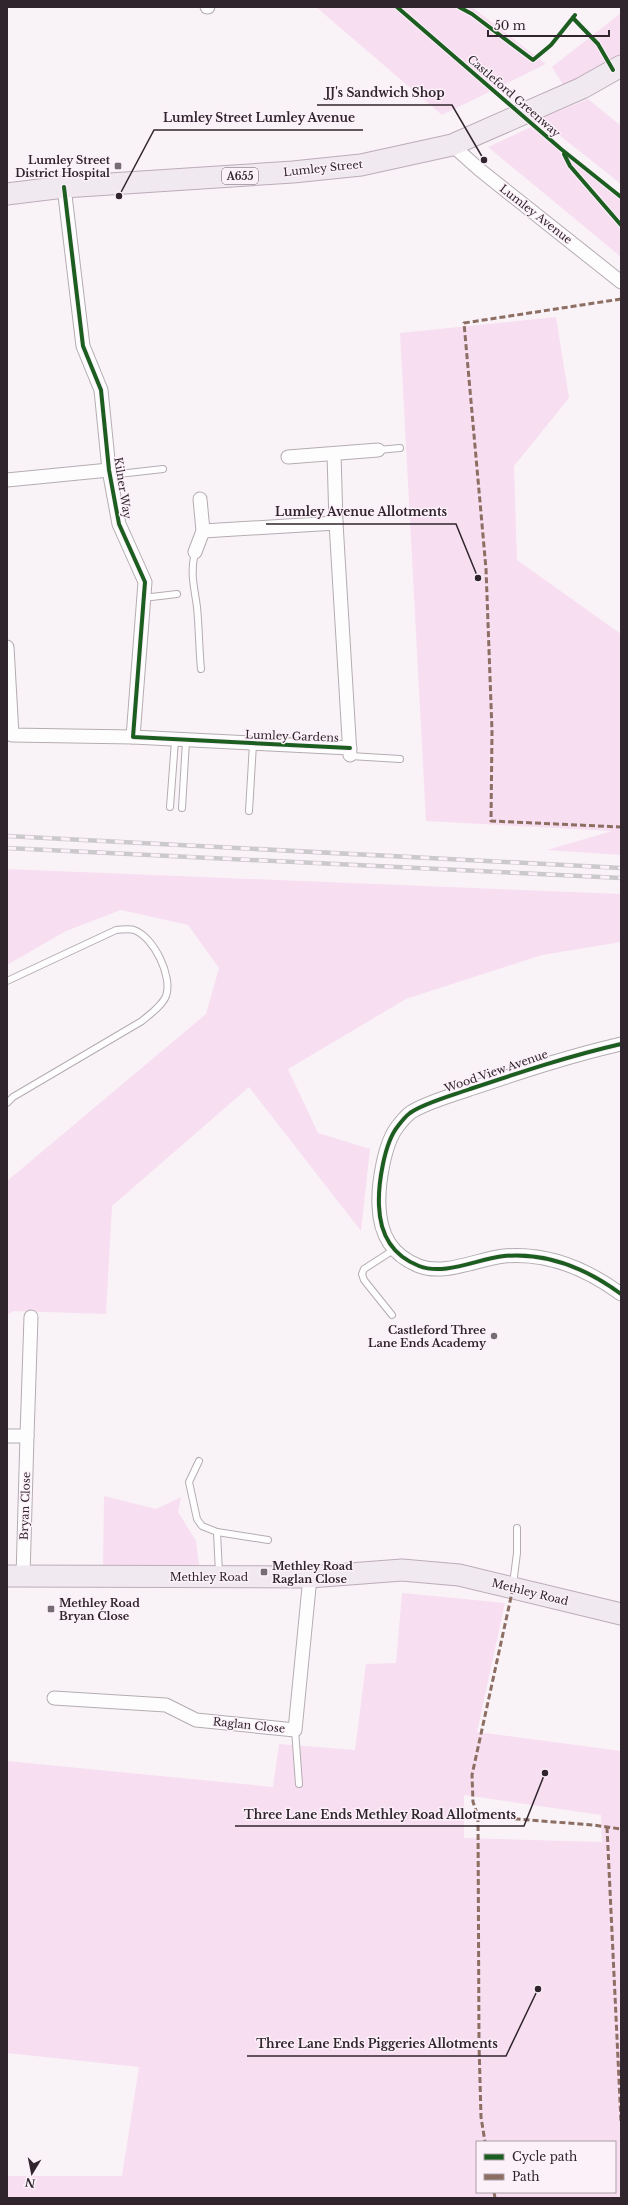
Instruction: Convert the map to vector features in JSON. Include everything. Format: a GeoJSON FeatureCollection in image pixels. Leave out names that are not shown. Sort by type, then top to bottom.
{"type":"FeatureCollection","features":[{"type":"Feature","properties":{"kind":"main road","name":"Lumley Street"},"geometry":{"type":"LineString","coordinates":[[7,194],[64,187],[293,172],[361,165],[460,141],[573,92],[621,66]]}},
{"type":"Feature","properties":{"kind":"main road","name":"Methley Road"},"geometry":{"type":"LineString","coordinates":[[15,1576],[310,1577],[402,1570],[459,1575],[621,1614]]}},
{"type":"Feature","properties":{"kind":"street","name":"Lumley Avenue"},"geometry":{"type":"LineString","coordinates":[[460,141],[480,170],[621,282]]}},
{"type":"Feature","properties":{"kind":"street","name":"Kilner Way"},"geometry":{"type":"LineString","coordinates":[[64,187],[83,346],[101,390],[110,472],[119,524],[145,582],[133,738]]}},
{"type":"Feature","properties":{"kind":"street"},"geometry":{"type":"LineString","coordinates":[[288,457],[378,450]]}},
{"type":"Feature","properties":{"kind":"street","name":"Lumley Gardens"},"geometry":{"type":"LineString","coordinates":[[181,741],[253,744],[350,752],[336,522],[334,454]]}},
{"type":"Feature","properties":{"kind":"street"},"geometry":{"type":"LineString","coordinates":[[7,480],[110,472]]}},
{"type":"Feature","properties":{"kind":"street"},"geometry":{"type":"LineString","coordinates":[[195,552],[203,531],[200,499]]}},
{"type":"Feature","properties":{"kind":"street"},"geometry":{"type":"LineString","coordinates":[[203,531],[336,522]]}},
{"type":"Feature","properties":{"kind":"street"},"geometry":{"type":"LineString","coordinates":[[7,647],[12,735],[133,738],[181,741]]}},
{"type":"Feature","properties":{"kind":"street","name":"Wood View Avenue"},"geometry":{"type":"LineString","coordinates":[[395,1249],[382,1232],[379,1202],[389,1142],[397,1127],[410,1113],[449,1096],[552,1061],[621,1044]]}},
{"type":"Feature","properties":{"kind":"street"},"geometry":{"type":"LineString","coordinates":[[395,1249],[412,1263],[432,1269],[503,1256],[524,1256],[561,1262],[587,1272],[621,1294]]}},
{"type":"Feature","properties":{"kind":"street","name":"Bryan Close"},"geometry":{"type":"LineString","coordinates":[[15,1576],[28,1436],[31,1317]]}},
{"type":"Feature","properties":{"kind":"street"},"geometry":{"type":"LineString","coordinates":[[7,1436],[28,1436]]}},
{"type":"Feature","properties":{"kind":"street","name":"Raglan Close"},"geometry":{"type":"LineString","coordinates":[[54,1698],[166,1705],[196,1720],[295,1730],[310,1577]]}},
{"type":"Feature","properties":{"kind":"lane"},"geometry":{"type":"LineString","coordinates":[[378,450],[400,448]]}},
{"type":"Feature","properties":{"kind":"lane"},"geometry":{"type":"LineString","coordinates":[[110,472],[163,469]]}},
{"type":"Feature","properties":{"kind":"lane"},"geometry":{"type":"LineString","coordinates":[[195,552],[192,568],[192,582],[197,606],[201,669]]}},
{"type":"Feature","properties":{"kind":"lane"},"geometry":{"type":"LineString","coordinates":[[143,598],[177,594]]}},
{"type":"Feature","properties":{"kind":"lane"},"geometry":{"type":"LineString","coordinates":[[170,807],[181,741]]}},
{"type":"Feature","properties":{"kind":"lane"},"geometry":{"type":"LineString","coordinates":[[181,741],[182,808]]}},
{"type":"Feature","properties":{"kind":"lane"},"geometry":{"type":"LineString","coordinates":[[249,811],[253,744]]}},
{"type":"Feature","properties":{"kind":"lane"},"geometry":{"type":"LineString","coordinates":[[350,752],[400,759]]}},
{"type":"Feature","properties":{"kind":"lane"},"geometry":{"type":"LineString","coordinates":[[7,981],[116,930],[134,930],[149,940],[161,959],[167,983],[166,996],[160,1005],[142,1021],[13,1097],[7,1103]]}},
{"type":"Feature","properties":{"kind":"lane"},"geometry":{"type":"LineString","coordinates":[[392,1315],[364,1280],[362,1274],[364,1269],[395,1249]]}},
{"type":"Feature","properties":{"kind":"lane"},"geometry":{"type":"LineString","coordinates":[[199,1461],[189,1482],[197,1519],[202,1526],[217,1532],[268,1540]]}},
{"type":"Feature","properties":{"kind":"lane"},"geometry":{"type":"LineString","coordinates":[[513,1588],[517,1552],[517,1528]]}},
{"type":"Feature","properties":{"kind":"lane"},"geometry":{"type":"LineString","coordinates":[[217,1532],[219,1577]]}},
{"type":"Feature","properties":{"kind":"lane"},"geometry":{"type":"LineString","coordinates":[[295,1730],[299,1784]]}},
{"type":"Feature","properties":{"kind":"shaded area"},"geometry":{"type":"Polygon","coordinates":[[[316,7],[472,7],[546,64],[442,115],[316,7]]]}},
{"type":"Feature","properties":{"kind":"shaded area"},"geometry":{"type":"Polygon","coordinates":[[[621,13],[621,56],[566,89],[552,67],[621,13]]]}},
{"type":"Feature","properties":{"kind":"shaded area"},"geometry":{"type":"Polygon","coordinates":[[[588,99],[621,126],[621,184],[539,119],[588,99]]]}},
{"type":"Feature","properties":{"kind":"shaded area"},"geometry":{"type":"Polygon","coordinates":[[[533,126],[621,199],[621,257],[488,147],[533,126]]]}},
{"type":"Feature","properties":{"kind":"shaded area"},"geometry":{"type":"Polygon","coordinates":[[[556,317],[569,398],[514,466],[517,560],[621,634],[621,855],[547,850],[612,831],[426,821],[400,333],[556,317]]]}},
{"type":"Feature","properties":{"kind":"shaded area"},"geometry":{"type":"Polygon","coordinates":[[[7,869],[621,894],[621,942],[542,955],[406,999],[288,1069],[318,1133],[370,1149],[361,1231],[249,1087],[112,1206],[106,1314],[14,1311],[7,1315],[7,1181],[206,1014],[219,968],[188,925],[121,910],[66,931],[7,965],[7,869]]]}},
{"type":"Feature","properties":{"kind":"shaded area"},"geometry":{"type":"Polygon","coordinates":[[[104,1496],[156,1509],[181,1497],[178,1512],[196,1541],[199,1565],[103,1568],[104,1496]]]}},
{"type":"Feature","properties":{"kind":"shaded area"},"geometry":{"type":"Polygon","coordinates":[[[402,1593],[505,1603],[477,1732],[621,1751],[621,2198],[7,2198],[7,2176],[122,2176],[139,2067],[7,2053],[7,1761],[273,1787],[279,1744],[355,1750],[366,1664],[396,1663],[402,1593]],[[464,1795],[464,1838],[602,1842],[601,1815],[464,1795]]]}},
{"type":"Feature","properties":{"kind":"railway"},"geometry":{"type":"LineString","coordinates":[[7,836],[621,868]]}},
{"type":"Feature","properties":{"kind":"railway"},"geometry":{"type":"LineString","coordinates":[[7,848],[621,878]]}},
{"type":"Feature","properties":{"kind":"marked path"},"geometry":{"type":"LineString","coordinates":[[621,299],[464,323],[486,569],[492,731],[491,821],[621,827]]}},
{"type":"Feature","properties":{"kind":"marked path"},"geometry":{"type":"LineString","coordinates":[[513,1588],[472,1775],[473,1802],[478,1816],[593,1825],[621,1829]]}},
{"type":"Feature","properties":{"kind":"marked path"},"geometry":{"type":"LineString","coordinates":[[478,1816],[479,2044],[481,2117],[485,2141]]}},
{"type":"Feature","properties":{"kind":"marked path"},"geometry":{"type":"LineString","coordinates":[[607,1827],[621,2122]]}},
{"type":"Feature","properties":{"kind":"marked path"},"geometry":{"type":"LineString","coordinates":[[494,2193],[495,2198]]}},
{"type":"Feature","properties":{"kind":"cycle path","name":"Castleford Greenway"},"geometry":{"type":"LineString","coordinates":[[397,7],[561,149],[621,197]]}},
{"type":"Feature","properties":{"kind":"cycle path"},"geometry":{"type":"LineString","coordinates":[[459,7],[472,14],[533,60],[551,45],[575,15]]}},
{"type":"Feature","properties":{"kind":"cycle path"},"geometry":{"type":"LineString","coordinates":[[573,18],[598,44],[613,70]]}},
{"type":"Feature","properties":{"kind":"cycle path"},"geometry":{"type":"LineString","coordinates":[[564,154],[570,166],[621,225]]}},
{"type":"Feature","properties":{"kind":"cycle path"},"geometry":{"type":"LineString","coordinates":[[64,187],[83,346],[101,390],[109,470],[119,524],[145,582],[133,737],[350,748]]}},
{"type":"Feature","properties":{"kind":"cycle path"},"geometry":{"type":"LineString","coordinates":[[621,1044],[508,1076],[416,1109],[405,1117],[393,1133],[383,1164],[379,1197],[382,1226],[389,1242],[394,1250],[401,1256],[419,1266],[429,1269],[439,1269],[461,1266],[504,1256],[520,1255],[536,1257],[566,1264],[580,1270],[621,1294]]}},
{"type":"Feature","properties":{"kind":"place","name":"JJ's Sandwich Shop"},"geometry":{"type":"Point","coordinates":[484,160]}},
{"type":"Feature","properties":{"kind":"place","name":"Lumley Street District Hospital"},"geometry":{"type":"Point","coordinates":[118,166]}},
{"type":"Feature","properties":{"kind":"place","name":"Lumley Street Lumley Avenue"},"geometry":{"type":"Point","coordinates":[119,196]}},
{"type":"Feature","properties":{"kind":"place","name":"Lumley Avenue Allotments"},"geometry":{"type":"Point","coordinates":[478,578]}},
{"type":"Feature","properties":{"kind":"place","name":"Castleford Three Lane Ends Academy"},"geometry":{"type":"Point","coordinates":[494,1336]}},
{"type":"Feature","properties":{"kind":"place","name":"Methley Road Raglan Close"},"geometry":{"type":"Point","coordinates":[264,1572]}},
{"type":"Feature","properties":{"kind":"place","name":"Methley Road Bryan Close"},"geometry":{"type":"Point","coordinates":[51,1609]}},
{"type":"Feature","properties":{"kind":"place","name":"Three Lane Ends Methley Road Allotments"},"geometry":{"type":"Point","coordinates":[545,1773]}},
{"type":"Feature","properties":{"kind":"place","name":"Three Lane Ends Piggeries Allotments"},"geometry":{"type":"Point","coordinates":[538,1989]}}]}
